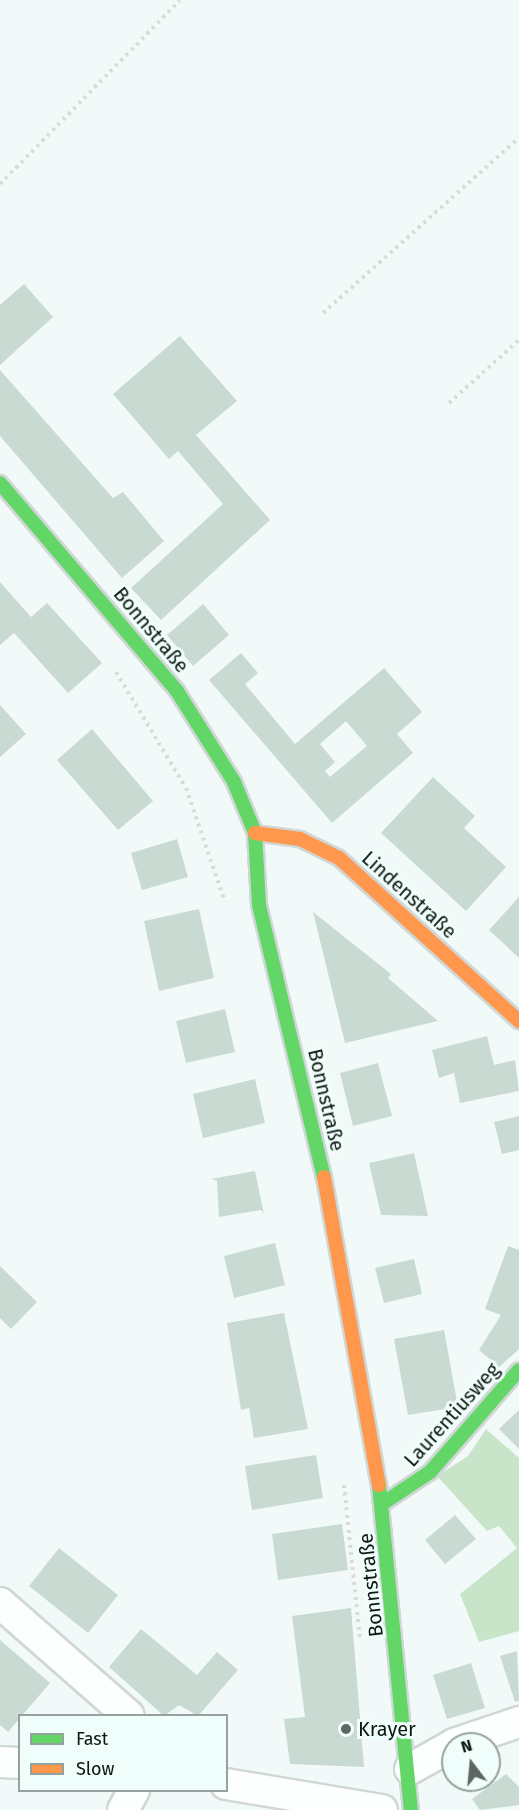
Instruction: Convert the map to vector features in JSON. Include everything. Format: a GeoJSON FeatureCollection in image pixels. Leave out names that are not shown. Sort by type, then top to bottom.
{"type":"FeatureCollection","features":[{"type":"Feature","properties":{"kind":"street","name":"Bonnstraße"},"geometry":{"type":"LineString","coordinates":[[0,483],[177,691],[234,782],[255,833],[259,905],[334,1218],[382,1504],[410,1769],[411,1810]]}},
{"type":"Feature","properties":{"kind":"street","name":"Lindenstraße"},"geometry":{"type":"LineString","coordinates":[[255,833],[300,839],[339,858],[519,1021]]}},
{"type":"Feature","properties":{"kind":"street","name":"Laurentiusweg"},"geometry":{"type":"LineString","coordinates":[[382,1504],[430,1472],[519,1370]]}},
{"type":"Feature","properties":{"kind":"street"},"geometry":{"type":"LineString","coordinates":[[0,1603],[127,1714]]}},
{"type":"Feature","properties":{"kind":"street"},"geometry":{"type":"LineString","coordinates":[[489,1732],[519,1722]]}},
{"type":"Feature","properties":{"kind":"street"},"geometry":{"type":"LineString","coordinates":[[410,1769],[441,1751]]}},
{"type":"Feature","properties":{"kind":"street"},"geometry":{"type":"LineString","coordinates":[[0,1762],[18,1763]]}},
{"type":"Feature","properties":{"kind":"street"},"geometry":{"type":"LineString","coordinates":[[228,1784],[382,1810]]}},
{"type":"Feature","properties":{"kind":"street"},"geometry":{"type":"LineString","coordinates":[[123,1810],[133,1792]]}},
{"type":"Feature","properties":{"kind":"path"},"geometry":{"type":"LineString","coordinates":[[0,184],[180,0]]}},
{"type":"Feature","properties":{"kind":"path"},"geometry":{"type":"LineString","coordinates":[[323,313],[519,138]]}},
{"type":"Feature","properties":{"kind":"path"},"geometry":{"type":"LineString","coordinates":[[449,403],[519,340]]}},
{"type":"Feature","properties":{"kind":"path"},"geometry":{"type":"LineString","coordinates":[[112,666],[186,788],[228,912]]}},
{"type":"Feature","properties":{"kind":"path"},"geometry":{"type":"LineString","coordinates":[[343,1473],[361,1650]]}},
{"type":"Feature","properties":{"kind":"green space"},"geometry":{"type":"Polygon","coordinates":[[[486,1429],[519,1458],[519,1631],[479,1642],[460,1594],[517,1548],[499,1526],[487,1531],[437,1476],[468,1456],[486,1429]]]}},
{"type":"Feature","properties":{"kind":"building"},"geometry":{"type":"Polygon","coordinates":[[[24,284],[53,317],[0,365],[0,305],[24,284]]]}},
{"type":"Feature","properties":{"kind":"building"},"geometry":{"type":"Polygon","coordinates":[[[180,336],[237,401],[196,435],[270,520],[161,620],[131,588],[223,504],[178,451],[169,459],[113,394],[180,336]]]}},
{"type":"Feature","properties":{"kind":"building"},"geometry":{"type":"Polygon","coordinates":[[[0,370],[113,498],[123,492],[164,541],[122,578],[0,436],[0,370]]]}},
{"type":"Feature","properties":{"kind":"building"},"geometry":{"type":"Polygon","coordinates":[[[0,582],[31,617],[47,603],[102,663],[68,693],[14,633],[0,645],[0,582]]]}},
{"type":"Feature","properties":{"kind":"building"},"geometry":{"type":"Polygon","coordinates":[[[203,604],[229,635],[193,666],[167,635],[203,604]]]}},
{"type":"Feature","properties":{"kind":"building"},"geometry":{"type":"Polygon","coordinates":[[[241,653],[258,673],[245,684],[295,744],[384,668],[422,712],[397,734],[413,753],[332,823],[209,680],[241,653]],[[346,721],[320,744],[335,762],[325,771],[330,777],[367,746],[346,721]]]}},
{"type":"Feature","properties":{"kind":"building"},"geometry":{"type":"Polygon","coordinates":[[[0,705],[26,734],[0,757],[0,705]]]}},
{"type":"Feature","properties":{"kind":"building"},"geometry":{"type":"Polygon","coordinates":[[[92,729],[153,801],[118,830],[57,760],[92,729]]]}},
{"type":"Feature","properties":{"kind":"building"},"geometry":{"type":"Polygon","coordinates":[[[433,777],[475,816],[464,828],[506,867],[466,911],[381,833],[433,777]]]}},
{"type":"Feature","properties":{"kind":"building"},"geometry":{"type":"Polygon","coordinates":[[[177,839],[188,877],[142,890],[131,853],[177,839]]]}},
{"type":"Feature","properties":{"kind":"building"},"geometry":{"type":"Polygon","coordinates":[[[519,897],[519,958],[489,930],[519,897]]]}},
{"type":"Feature","properties":{"kind":"building"},"geometry":{"type":"Polygon","coordinates":[[[199,909],[214,978],[159,991],[144,921],[199,909]]]}},
{"type":"Feature","properties":{"kind":"building"},"geometry":{"type":"Polygon","coordinates":[[[313,912],[391,974],[388,978],[438,1021],[345,1043],[313,912]]]}},
{"type":"Feature","properties":{"kind":"building"},"geometry":{"type":"Polygon","coordinates":[[[225,1009],[235,1052],[186,1063],[176,1021],[225,1009]]]}},
{"type":"Feature","properties":{"kind":"building"},"geometry":{"type":"Polygon","coordinates":[[[487,1036],[494,1065],[515,1060],[519,1091],[460,1103],[454,1073],[439,1078],[432,1050],[487,1036]]]}},
{"type":"Feature","properties":{"kind":"building"},"geometry":{"type":"Polygon","coordinates":[[[378,1063],[392,1116],[353,1126],[340,1073],[378,1063]]]}},
{"type":"Feature","properties":{"kind":"building"},"geometry":{"type":"Polygon","coordinates":[[[255,1079],[265,1123],[203,1138],[193,1094],[255,1079]]]}},
{"type":"Feature","properties":{"kind":"building"},"geometry":{"type":"Polygon","coordinates":[[[519,1116],[519,1150],[502,1154],[494,1122],[519,1116]]]}},
{"type":"Feature","properties":{"kind":"building"},"geometry":{"type":"Polygon","coordinates":[[[414,1153],[428,1216],[381,1215],[369,1163],[414,1153]]]}},
{"type":"Feature","properties":{"kind":"building"},"geometry":{"type":"Polygon","coordinates":[[[255,1171],[264,1214],[261,1210],[219,1217],[217,1181],[211,1179],[255,1171]]]}},
{"type":"Feature","properties":{"kind":"building"},"geometry":{"type":"Polygon","coordinates":[[[275,1243],[285,1285],[234,1298],[224,1256],[275,1243]]]}},
{"type":"Feature","properties":{"kind":"building"},"geometry":{"type":"Polygon","coordinates":[[[508,1246],[519,1250],[519,1349],[499,1367],[479,1350],[501,1315],[485,1309],[508,1246]]]}},
{"type":"Feature","properties":{"kind":"building"},"geometry":{"type":"Polygon","coordinates":[[[414,1259],[422,1294],[384,1303],[375,1268],[414,1259]]]}},
{"type":"Feature","properties":{"kind":"building"},"geometry":{"type":"Polygon","coordinates":[[[0,1266],[37,1302],[11,1329],[0,1318],[0,1266]]]}},
{"type":"Feature","properties":{"kind":"building"},"geometry":{"type":"Polygon","coordinates":[[[284,1313],[308,1429],[254,1438],[249,1408],[241,1410],[227,1323],[284,1313]]]}},
{"type":"Feature","properties":{"kind":"building"},"geometry":{"type":"Polygon","coordinates":[[[444,1330],[458,1407],[408,1415],[394,1339],[444,1330]]]}},
{"type":"Feature","properties":{"kind":"building"},"geometry":{"type":"Polygon","coordinates":[[[519,1410],[519,1449],[499,1429],[519,1410]]]}},
{"type":"Feature","properties":{"kind":"building"},"geometry":{"type":"Polygon","coordinates":[[[316,1455],[323,1498],[252,1510],[245,1466],[316,1455]]]}},
{"type":"Feature","properties":{"kind":"building"},"geometry":{"type":"Polygon","coordinates":[[[455,1515],[476,1539],[445,1564],[425,1540],[455,1515]]]}},
{"type":"Feature","properties":{"kind":"building"},"geometry":{"type":"Polygon","coordinates":[[[342,1524],[348,1570],[278,1580],[272,1534],[342,1524]]]}},
{"type":"Feature","properties":{"kind":"building"},"geometry":{"type":"Polygon","coordinates":[[[59,1548],[118,1595],[88,1633],[29,1586],[59,1548]]]}},
{"type":"Feature","properties":{"kind":"building"},"geometry":{"type":"Polygon","coordinates":[[[351,1608],[364,1767],[290,1764],[284,1719],[305,1717],[292,1616],[351,1608]]]}},
{"type":"Feature","properties":{"kind":"building"},"geometry":{"type":"Polygon","coordinates":[[[141,1629],[197,1675],[217,1652],[238,1670],[200,1714],[195,1714],[179,1705],[167,1714],[162,1714],[109,1667],[141,1629]]]}},
{"type":"Feature","properties":{"kind":"building"},"geometry":{"type":"Polygon","coordinates":[[[0,1640],[50,1683],[23,1714],[18,1714],[18,1720],[8,1732],[0,1725],[0,1640]]]}},
{"type":"Feature","properties":{"kind":"building"},"geometry":{"type":"Polygon","coordinates":[[[517,1651],[519,1701],[515,1702],[500,1656],[517,1651]]]}},
{"type":"Feature","properties":{"kind":"building"},"geometry":{"type":"Polygon","coordinates":[[[471,1663],[485,1708],[447,1719],[433,1675],[471,1663]]]}},
{"type":"Feature","properties":{"kind":"building"},"geometry":{"type":"Polygon","coordinates":[[[506,1774],[519,1787],[519,1805],[480,1810],[472,1799],[482,1792],[501,1792],[501,1778],[506,1774]]]}},
{"type":"Feature","properties":{"kind":"traffic: fast"},"geometry":{"type":"LineString","coordinates":[[0,483],[177,691],[234,782],[255,833],[259,905],[324,1177]]}},
{"type":"Feature","properties":{"kind":"traffic: fast"},"geometry":{"type":"LineString","coordinates":[[382,1504],[430,1472],[519,1370]]}},
{"type":"Feature","properties":{"kind":"traffic: fast"},"geometry":{"type":"LineString","coordinates":[[379,1485],[411,1810]]}},
{"type":"Feature","properties":{"kind":"traffic: slow"},"geometry":{"type":"LineString","coordinates":[[255,833],[300,839],[339,858],[519,1021]]}},
{"type":"Feature","properties":{"kind":"traffic: slow"},"geometry":{"type":"LineString","coordinates":[[324,1177],[379,1485]]}},
{"type":"Feature","properties":{"kind":"place","name":"Krayer"},"geometry":{"type":"Point","coordinates":[346,1729]}}]}
